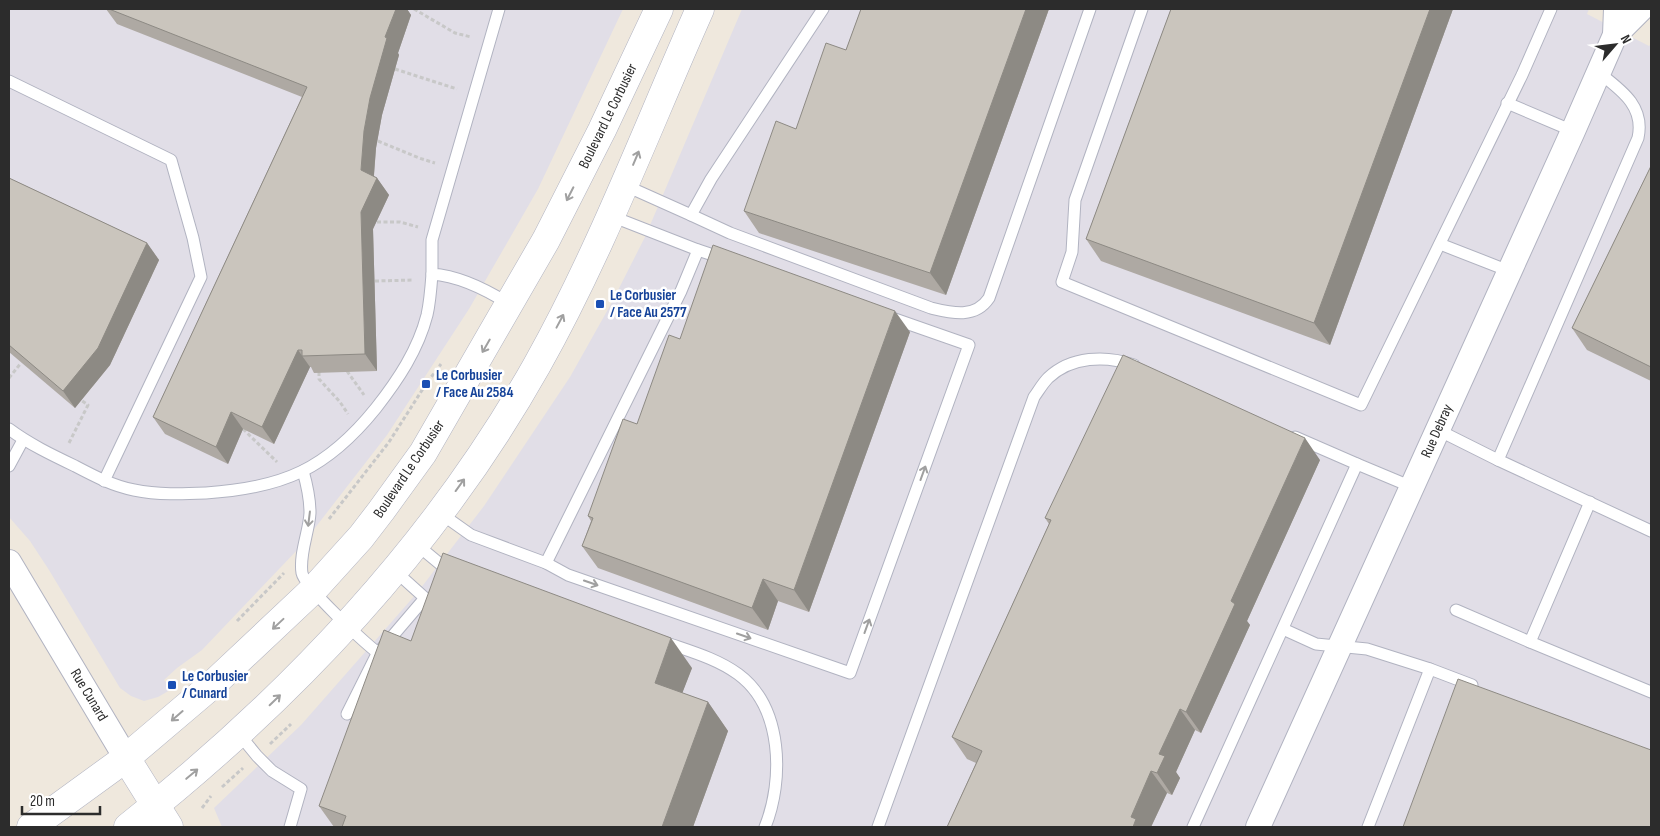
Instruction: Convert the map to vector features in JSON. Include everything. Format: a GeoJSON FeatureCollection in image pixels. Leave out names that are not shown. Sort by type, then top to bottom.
{"type":"FeatureCollection","features":[{"type":"Feature","properties":{"kind":"street","name":"Boulevard Le Corbusier"},"geometry":{"type":"LineString","coordinates":[[31,827],[126,758],[212,685],[313,590],[361,537],[423,453],[510,304],[584,167],[660,9]]}},
{"type":"Feature","properties":{"kind":"street"},"geometry":{"type":"LineString","coordinates":[[128,827],[162,816],[239,734],[312,664],[348,626],[395,571],[440,513],[482,454],[537,364],[582,280],[700,9]]}},
{"type":"Feature","properties":{"kind":"street","name":"Rue Debray"},"geometry":{"type":"LineString","coordinates":[[1615,35],[1616,9]]}},
{"type":"Feature","properties":{"kind":"street","name":"Rue Debray"},"geometry":{"type":"LineString","coordinates":[[1258,827],[1615,35],[1641,9]]}},
{"type":"Feature","properties":{"kind":"street","name":"Rue Cunard"},"geometry":{"type":"LineString","coordinates":[[9,562],[162,816]]}},
{"type":"Feature","properties":{"kind":"lane"},"geometry":{"type":"LineString","coordinates":[[9,429],[24,440],[104,481],[134,490],[160,494],[229,491],[258,487],[280,481],[303,471],[329,455],[361,426],[403,371],[419,340],[427,316],[432,274],[432,240],[499,9]]}},
{"type":"Feature","properties":{"kind":"lane"},"geometry":{"type":"LineString","coordinates":[[692,215],[711,179],[823,9]]}},
{"type":"Feature","properties":{"kind":"lane"},"geometry":{"type":"LineString","coordinates":[[624,185],[730,233],[931,308],[964,314],[976,311],[985,305],[989,298],[1090,9]]}},
{"type":"Feature","properties":{"kind":"lane"},"geometry":{"type":"LineString","coordinates":[[1142,9],[1075,200],[1072,252],[1062,282],[1361,405],[1522,75],[1552,9]]}},
{"type":"Feature","properties":{"kind":"lane"},"geometry":{"type":"LineString","coordinates":[[1498,460],[1638,138],[1640,128],[1636,110],[1619,89],[1598,72]]}},
{"type":"Feature","properties":{"kind":"lane"},"geometry":{"type":"LineString","coordinates":[[9,81],[171,160],[193,238],[201,277],[104,481]]}},
{"type":"Feature","properties":{"kind":"lane"},"geometry":{"type":"LineString","coordinates":[[1507,104],[1573,131]]}},
{"type":"Feature","properties":{"kind":"lane"},"geometry":{"type":"LineString","coordinates":[[611,216],[735,263]]}},
{"type":"Feature","properties":{"kind":"lane"},"geometry":{"type":"LineString","coordinates":[[1440,244],[1509,271]]}},
{"type":"Feature","properties":{"kind":"lane"},"geometry":{"type":"LineString","coordinates":[[546,563],[681,291],[698,250]]}},
{"type":"Feature","properties":{"kind":"lane"},"geometry":{"type":"LineString","coordinates":[[432,274],[447,275],[496,295],[510,304]]}},
{"type":"Feature","properties":{"kind":"lane"},"geometry":{"type":"LineString","coordinates":[[440,513],[471,535],[546,563],[568,575],[850,673],[969,345],[876,312]]}},
{"type":"Feature","properties":{"kind":"lane"},"geometry":{"type":"LineString","coordinates":[[878,827],[1034,397],[1047,378],[1059,369],[1081,361],[1098,358],[1132,364],[1141,368]]}},
{"type":"Feature","properties":{"kind":"lane"},"geometry":{"type":"LineString","coordinates":[[1438,430],[1498,460],[1651,530]]}},
{"type":"Feature","properties":{"kind":"lane"},"geometry":{"type":"LineString","coordinates":[[1285,432],[1412,488]]}},
{"type":"Feature","properties":{"kind":"lane"},"geometry":{"type":"LineString","coordinates":[[9,466],[24,440]]}},
{"type":"Feature","properties":{"kind":"lane"},"geometry":{"type":"LineString","coordinates":[[1193,827],[1357,464]]}},
{"type":"Feature","properties":{"kind":"lane"},"geometry":{"type":"LineString","coordinates":[[303,471],[309,496],[310,513],[302,566],[305,581],[367,645],[378,653]]}},
{"type":"Feature","properties":{"kind":"lane"},"geometry":{"type":"LineString","coordinates":[[1530,642],[1590,502]]}},
{"type":"Feature","properties":{"kind":"lane"},"geometry":{"type":"LineString","coordinates":[[416,544],[454,577]]}},
{"type":"Feature","properties":{"kind":"lane"},"geometry":{"type":"LineString","coordinates":[[347,714],[378,653],[429,595],[395,571]]}},
{"type":"Feature","properties":{"kind":"lane"},"geometry":{"type":"LineString","coordinates":[[1456,610],[1651,692]]}},
{"type":"Feature","properties":{"kind":"lane"},"geometry":{"type":"LineString","coordinates":[[1283,629],[1316,644],[1367,649],[1430,669],[1486,690]]}},
{"type":"Feature","properties":{"kind":"lane"},"geometry":{"type":"LineString","coordinates":[[658,640],[714,660],[727,667],[740,676],[753,690],[764,707],[774,743],[776,766],[774,796],[765,827]]}},
{"type":"Feature","properties":{"kind":"lane"},"geometry":{"type":"LineString","coordinates":[[1368,827],[1430,669]]}},
{"type":"Feature","properties":{"kind":"lane"},"geometry":{"type":"LineString","coordinates":[[239,734],[272,771],[301,789],[290,827]]}},
{"type":"Feature","properties":{"kind":"path"},"geometry":{"type":"LineString","coordinates":[[414,9],[455,33]]}},
{"type":"Feature","properties":{"kind":"path"},"geometry":{"type":"LineString","coordinates":[[395,69],[440,84]]}},
{"type":"Feature","properties":{"kind":"path"},"geometry":{"type":"LineString","coordinates":[[378,141],[419,158]]}},
{"type":"Feature","properties":{"kind":"path"},"geometry":{"type":"LineString","coordinates":[[377,222],[400,222]]}},
{"type":"Feature","properties":{"kind":"path"},"geometry":{"type":"LineString","coordinates":[[375,282],[418,280]]}},
{"type":"Feature","properties":{"kind":"path"},"geometry":{"type":"LineString","coordinates":[[9,378],[21,363]]}},
{"type":"Feature","properties":{"kind":"path"},"geometry":{"type":"LineString","coordinates":[[347,371],[361,390]]}},
{"type":"Feature","properties":{"kind":"path"},"geometry":{"type":"LineString","coordinates":[[319,372],[319,379],[340,402]]}},
{"type":"Feature","properties":{"kind":"path"},"geometry":{"type":"LineString","coordinates":[[67,447],[88,405],[82,400]]}},
{"type":"Feature","properties":{"kind":"path"},"geometry":{"type":"LineString","coordinates":[[243,429],[278,462]]}},
{"type":"Feature","properties":{"kind":"shaded area"},"geometry":{"type":"Polygon","coordinates":[[[9,9],[623,9],[538,189],[469,309],[387,435],[301,546],[202,650],[164,680],[172,689],[158,697],[144,701],[131,696],[120,688],[49,570],[30,541],[9,517],[9,9]]]}},
{"type":"Feature","properties":{"kind":"shaded area"},"geometry":{"type":"Polygon","coordinates":[[[742,9],[1589,9],[1587,14],[1649,46],[1651,44],[1651,827],[222,827],[214,808],[301,725],[417,593],[484,506],[570,377],[611,304],[645,237],[742,9]]]}},
{"type":"Feature","properties":{"kind":"building"},"geometry":{"type":"Polygon","coordinates":[[[109,9],[396,9],[385,37],[387,38],[370,98],[364,131],[361,170],[377,178],[361,212],[365,354],[302,356],[302,350],[298,350],[262,427],[231,412],[216,447],[153,417],[307,87],[109,9]]]}},
{"type":"Feature","properties":{"kind":"building"},"geometry":{"type":"Polygon","coordinates":[[[861,9],[1026,9],[930,273],[744,211],[776,121],[796,129],[826,43],[846,50],[861,9]]]}},
{"type":"Feature","properties":{"kind":"building"},"geometry":{"type":"Polygon","coordinates":[[[1171,9],[1430,9],[1314,323],[1086,239],[1171,9]]]}},
{"type":"Feature","properties":{"kind":"building"},"geometry":{"type":"Polygon","coordinates":[[[1651,166],[1651,367],[1572,328],[1651,166]]]}},
{"type":"Feature","properties":{"kind":"building"},"geometry":{"type":"Polygon","coordinates":[[[9,178],[147,243],[98,348],[63,391],[9,345],[9,178]]]}},
{"type":"Feature","properties":{"kind":"building"},"geometry":{"type":"Polygon","coordinates":[[[713,245],[895,311],[794,590],[763,579],[752,608],[582,546],[593,518],[588,516],[623,419],[637,424],[669,335],[680,339],[713,245]]]}},
{"type":"Feature","properties":{"kind":"building"},"geometry":{"type":"Polygon","coordinates":[[[1123,355],[1305,438],[1231,601],[1235,604],[1186,712],[1180,709],[1159,754],[1165,756],[1157,773],[1151,771],[1131,817],[1136,819],[1133,827],[947,827],[982,751],[952,737],[1051,520],[1045,518],[1123,355]]]}},
{"type":"Feature","properties":{"kind":"building"},"geometry":{"type":"Polygon","coordinates":[[[443,553],[671,638],[655,683],[708,702],[662,827],[342,827],[346,816],[319,806],[384,630],[411,641],[443,553]]]}},
{"type":"Feature","properties":{"kind":"building"},"geometry":{"type":"Polygon","coordinates":[[[1458,679],[1651,750],[1651,827],[1403,827],[1458,679]]]}},
{"type":"Feature","properties":{"kind":"place","name":"Le Corbusier / Face Au 2577"},"geometry":{"type":"Point","coordinates":[600,304]}},
{"type":"Feature","properties":{"kind":"place","name":"Le Corbusier / Face Au 2584"},"geometry":{"type":"Point","coordinates":[426,384]}},
{"type":"Feature","properties":{"kind":"place","name":"Le Corbusier / Cunard"},"geometry":{"type":"Point","coordinates":[172,685]}}]}
